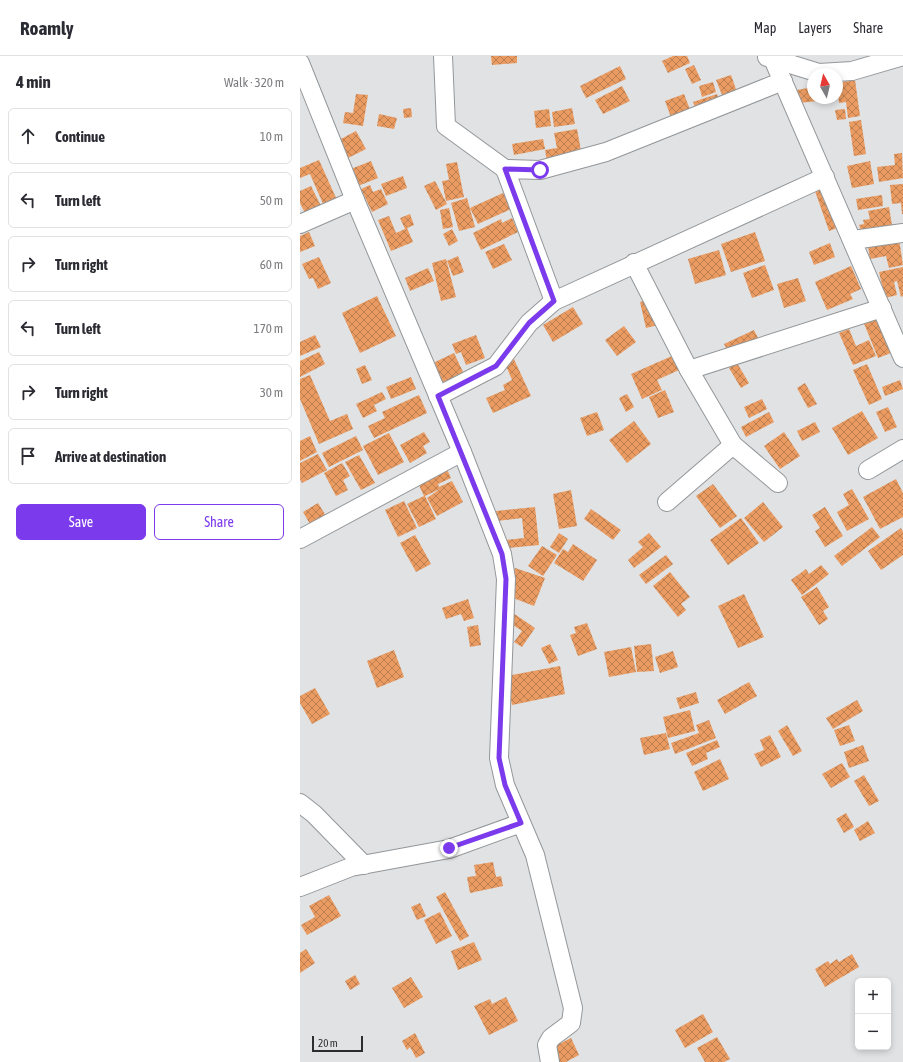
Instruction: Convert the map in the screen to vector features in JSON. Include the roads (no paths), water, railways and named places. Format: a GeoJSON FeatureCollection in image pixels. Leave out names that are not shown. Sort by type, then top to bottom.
{"type":"FeatureCollection","features":[{"type":"Feature","properties":{"kind":"street"},"geometry":{"type":"LineString","coordinates":[[443,56],[446,126],[505,169],[554,301]]}},
{"type":"Feature","properties":{"kind":"street"},"geometry":{"type":"LineString","coordinates":[[769,57],[803,62],[819,73],[852,70],[903,56]]}},
{"type":"Feature","properties":{"kind":"street"},"geometry":{"type":"LineString","coordinates":[[769,57],[783,81],[903,358]]}},
{"type":"Feature","properties":{"kind":"street"},"geometry":{"type":"LineString","coordinates":[[300,63],[355,200],[462,452],[502,554],[506,579],[499,758],[505,785],[535,855],[573,1008],[571,1023],[551,1038],[547,1045],[550,1062]]}},
{"type":"Feature","properties":{"kind":"street"},"geometry":{"type":"LineString","coordinates":[[505,169],[540,170],[606,152],[783,81]]}},
{"type":"Feature","properties":{"kind":"street"},"geometry":{"type":"LineString","coordinates":[[438,396],[496,366],[529,323],[554,301],[634,263],[825,177]]}},
{"type":"Feature","properties":{"kind":"street"},"geometry":{"type":"LineString","coordinates":[[300,224],[355,200]]}},
{"type":"Feature","properties":{"kind":"street"},"geometry":{"type":"LineString","coordinates":[[853,240],[903,233]]}},
{"type":"Feature","properties":{"kind":"street"},"geometry":{"type":"LineString","coordinates":[[634,263],[690,370],[733,445],[778,482]]}},
{"type":"Feature","properties":{"kind":"street"},"geometry":{"type":"LineString","coordinates":[[690,370],[882,308]]}},
{"type":"Feature","properties":{"kind":"street"},"geometry":{"type":"LineString","coordinates":[[667,502],[733,445]]}},
{"type":"Feature","properties":{"kind":"street"},"geometry":{"type":"LineString","coordinates":[[868,470],[903,448]]}},
{"type":"Feature","properties":{"kind":"street"},"geometry":{"type":"LineString","coordinates":[[301,534],[462,452]]}},
{"type":"Feature","properties":{"kind":"street"},"geometry":{"type":"LineString","coordinates":[[300,803],[314,814],[364,865]]}},
{"type":"Feature","properties":{"kind":"street"},"geometry":{"type":"LineString","coordinates":[[300,888],[351,867],[449,848],[521,823]]}}]}
